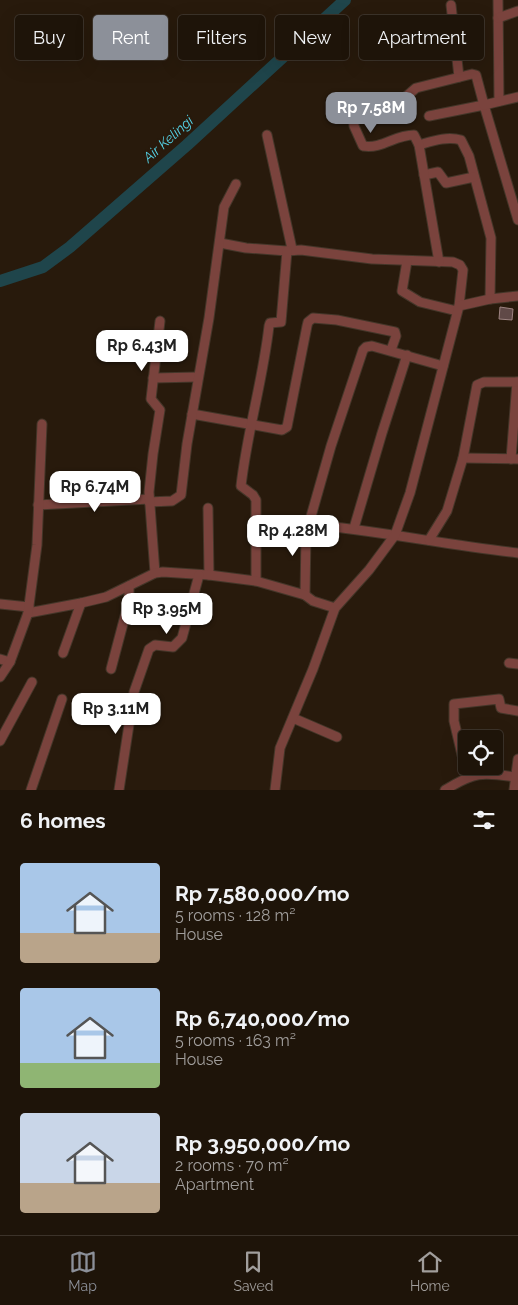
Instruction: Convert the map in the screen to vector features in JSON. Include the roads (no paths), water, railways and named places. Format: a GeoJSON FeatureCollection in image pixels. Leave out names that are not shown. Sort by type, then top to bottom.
{"type":"FeatureCollection","features":[{"type":"Feature","properties":{"kind":"street"},"geometry":{"type":"LineString","coordinates":[[498,0],[499,101]]}},
{"type":"Feature","properties":{"kind":"street"},"geometry":{"type":"LineString","coordinates":[[451,5],[459,76]]}},
{"type":"Feature","properties":{"kind":"street"},"geometry":{"type":"LineString","coordinates":[[498,18],[518,11]]}},
{"type":"Feature","properties":{"kind":"street"},"geometry":{"type":"LineString","coordinates":[[439,262],[419,145],[414,135],[404,135],[374,148],[363,146],[354,126],[353,117],[401,101],[416,88],[459,76],[472,74],[476,76],[518,220]]}},
{"type":"Feature","properties":{"kind":"street"},"geometry":{"type":"LineString","coordinates":[[429,116],[518,97]]}},
{"type":"Feature","properties":{"kind":"street"},"geometry":{"type":"LineString","coordinates":[[256,581],[256,500],[254,495],[241,486],[250,425],[266,350],[269,325],[281,322],[289,250],[268,135]]}},
{"type":"Feature","properties":{"kind":"street"},"geometry":{"type":"LineString","coordinates":[[419,145],[454,138],[461,140],[469,156],[491,238],[490,299]]}},
{"type":"Feature","properties":{"kind":"street"},"geometry":{"type":"LineString","coordinates":[[424,174],[438,172],[446,183],[474,178]]}},
{"type":"Feature","properties":{"kind":"street"},"geometry":{"type":"LineString","coordinates":[[38,505],[149,500],[172,501],[181,495],[224,207],[236,184]]}},
{"type":"Feature","properties":{"kind":"street"},"geometry":{"type":"LineString","coordinates":[[220,243],[246,248],[407,261],[453,262],[462,268],[458,308],[444,366],[410,493],[395,535],[369,570],[335,608],[280,748],[275,790]]}},
{"type":"Feature","properties":{"kind":"street"},"geometry":{"type":"LineString","coordinates":[[407,261],[402,291],[420,302],[458,308],[490,299],[518,296]]}},
{"type":"Feature","properties":{"kind":"street"},"geometry":{"type":"LineString","coordinates":[[192,414],[282,430],[288,426],[306,326],[313,318],[338,320],[395,332],[396,336],[391,350]]}},
{"type":"Feature","properties":{"kind":"street"},"geometry":{"type":"LineString","coordinates":[[155,573],[149,500],[153,454],[160,410],[151,401],[160,321]]}},
{"type":"Feature","properties":{"kind":"street"},"geometry":{"type":"LineString","coordinates":[[305,595],[306,534],[330,446],[364,350],[369,346],[391,350],[444,366]]}},
{"type":"Feature","properties":{"kind":"street"},"geometry":{"type":"LineString","coordinates":[[354,528],[382,433],[408,355]]}},
{"type":"Feature","properties":{"kind":"street"},"geometry":{"type":"LineString","coordinates":[[153,378],[198,378]]}},
{"type":"Feature","properties":{"kind":"street"},"geometry":{"type":"LineString","coordinates":[[429,540],[447,511],[463,458],[477,385],[484,382],[517,382],[514,459],[463,458]]}},
{"type":"Feature","properties":{"kind":"street"},"geometry":{"type":"LineString","coordinates":[[0,677],[10,662],[28,610],[37,545],[42,424]]}},
{"type":"Feature","properties":{"kind":"street"},"geometry":{"type":"LineString","coordinates":[[208,508],[210,575]]}},
{"type":"Feature","properties":{"kind":"street"},"geometry":{"type":"LineString","coordinates":[[309,524],[354,528],[518,553]]}},
{"type":"Feature","properties":{"kind":"street"},"geometry":{"type":"LineString","coordinates":[[0,604],[28,610],[81,603],[106,596],[155,573],[210,575],[256,581],[305,595],[314,601],[335,608]]}},
{"type":"Feature","properties":{"kind":"street"},"geometry":{"type":"LineString","coordinates":[[119,790],[134,692],[149,649],[155,645],[173,647],[178,644],[182,638],[199,575]]}},
{"type":"Feature","properties":{"kind":"street"},"geometry":{"type":"LineString","coordinates":[[111,668],[128,601],[129,586]]}},
{"type":"Feature","properties":{"kind":"street"},"geometry":{"type":"LineString","coordinates":[[62,653],[81,603]]}},
{"type":"Feature","properties":{"kind":"street"},"geometry":{"type":"LineString","coordinates":[[0,659],[10,662]]}},
{"type":"Feature","properties":{"kind":"street"},"geometry":{"type":"LineString","coordinates":[[0,741],[32,682]]}},
{"type":"Feature","properties":{"kind":"street"},"geometry":{"type":"LineString","coordinates":[[31,790],[62,699]]}},
{"type":"Feature","properties":{"kind":"street"},"geometry":{"type":"LineString","coordinates":[[459,730],[452,708],[455,703],[499,699],[501,708],[518,712]]}},
{"type":"Feature","properties":{"kind":"street"},"geometry":{"type":"LineString","coordinates":[[293,718],[337,737]]}},
{"type":"Feature","properties":{"kind":"street"},"geometry":{"type":"LineString","coordinates":[[514,790],[518,759]]}},
{"type":"Feature","properties":{"kind":"street"},"geometry":{"type":"LineString","coordinates":[[445,790],[468,776],[516,775]]}},
{"type":"Feature","properties":{"kind":"waterway","name":"Air Kelingi"},"geometry":{"type":"LineString","coordinates":[[0,281],[43,267],[70,247],[187,145],[345,0]]}}]}
